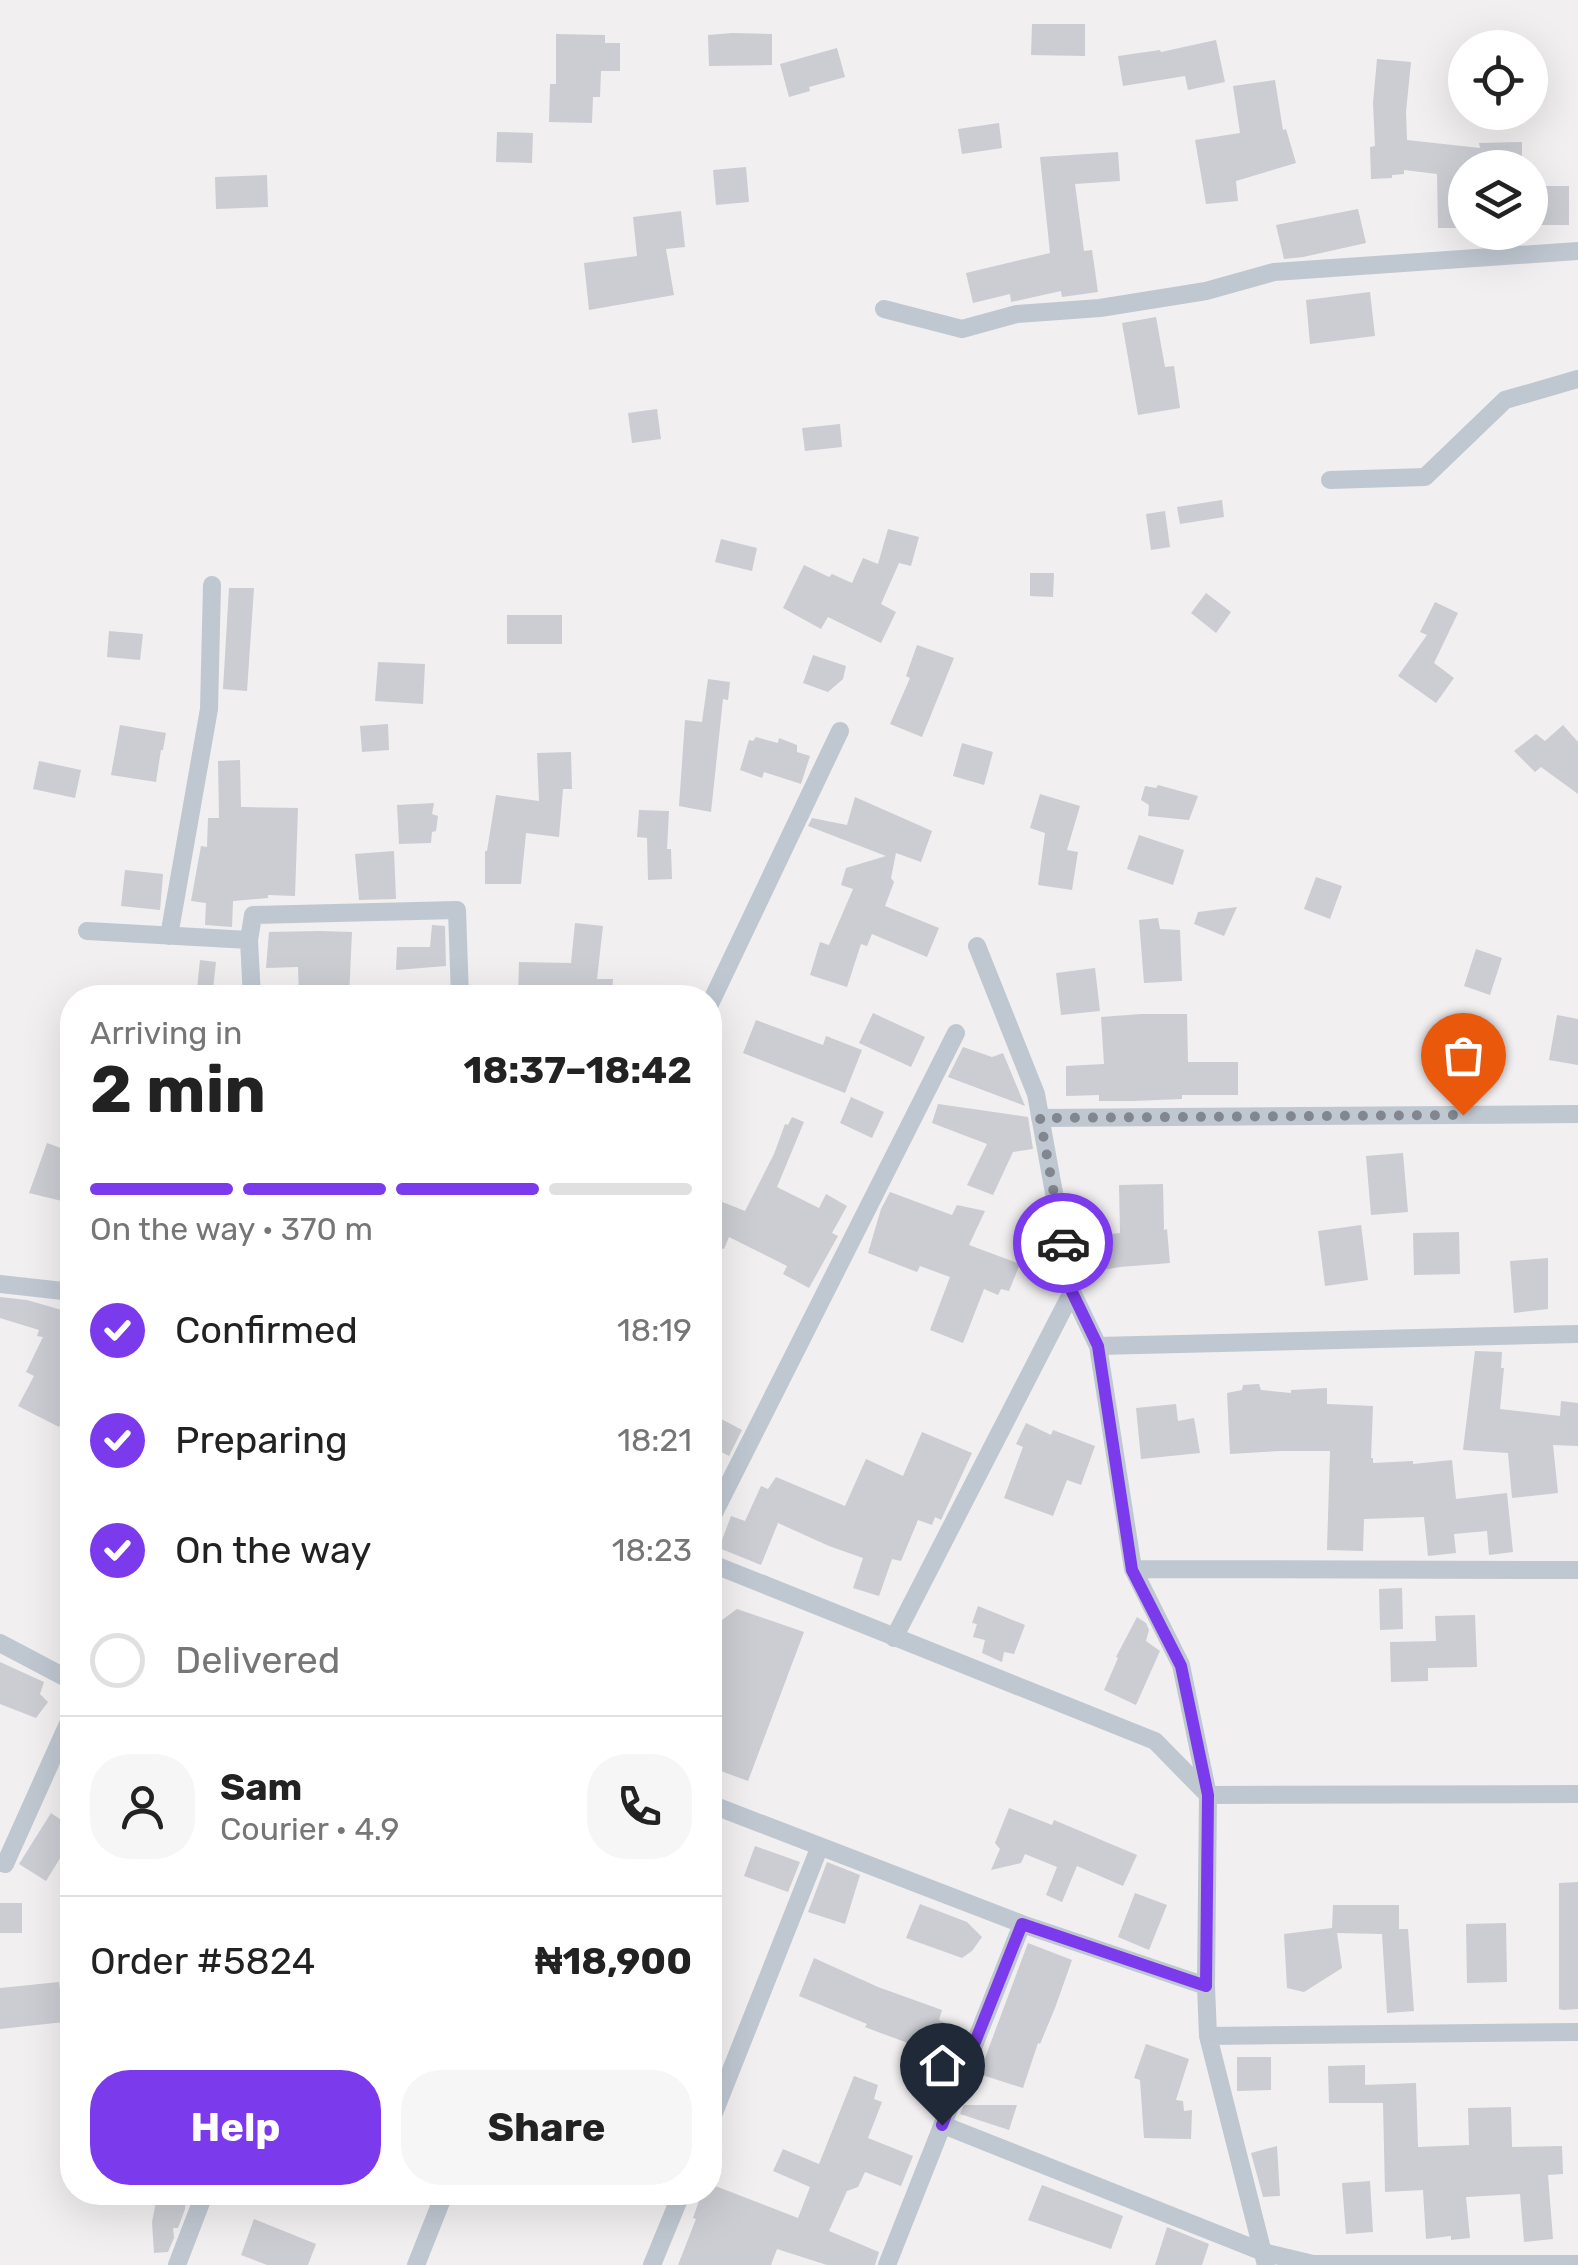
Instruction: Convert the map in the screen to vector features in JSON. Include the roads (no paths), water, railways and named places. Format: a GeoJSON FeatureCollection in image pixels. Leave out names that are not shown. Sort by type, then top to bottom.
{"type":"FeatureCollection","features":[{"type":"Feature","properties":{"kind":"street"},"geometry":{"type":"LineString","coordinates":[[884,309],[962,329],[1017,314],[1100,308],[1206,291],[1274,272],[1578,251]]}},
{"type":"Feature","properties":{"kind":"street"},"geometry":{"type":"LineString","coordinates":[[1330,480],[1425,477],[1505,400],[1578,379]]}},
{"type":"Feature","properties":{"kind":"street"},"geometry":{"type":"LineString","coordinates":[[170,936],[209,710],[212,585]]}},
{"type":"Feature","properties":{"kind":"street"},"geometry":{"type":"LineString","coordinates":[[719,985],[840,731]]}},
{"type":"Feature","properties":{"kind":"street"},"geometry":{"type":"LineString","coordinates":[[251,985],[249,940],[253,915],[458,910],[460,985]]}},
{"type":"Feature","properties":{"kind":"street"},"geometry":{"type":"LineString","coordinates":[[87,931],[249,940]]}},
{"type":"Feature","properties":{"kind":"street"},"geometry":{"type":"LineString","coordinates":[[977,946],[1036,1094],[1072,1292],[1098,1346],[1132,1570],[1181,1666],[1208,1795],[1208,2036],[1264,2259]]}},
{"type":"Feature","properties":{"kind":"street"},"geometry":{"type":"LineString","coordinates":[[722,1498],[956,1033]]}},
{"type":"Feature","properties":{"kind":"street"},"geometry":{"type":"LineString","coordinates":[[1040,1118],[1578,1114]]}},
{"type":"Feature","properties":{"kind":"street"},"geometry":{"type":"LineString","coordinates":[[0,1284],[60,1291]]}},
{"type":"Feature","properties":{"kind":"street"},"geometry":{"type":"LineString","coordinates":[[894,1638],[1072,1292]]}},
{"type":"Feature","properties":{"kind":"street"},"geometry":{"type":"LineString","coordinates":[[1098,1346],[1578,1334]]}},
{"type":"Feature","properties":{"kind":"street"},"geometry":{"type":"LineString","coordinates":[[722,1568],[1156,1741],[1208,1795],[1578,1794]]}},
{"type":"Feature","properties":{"kind":"street"},"geometry":{"type":"LineString","coordinates":[[1132,1570],[1578,1570]]}},
{"type":"Feature","properties":{"kind":"street"},"geometry":{"type":"LineString","coordinates":[[0,1643],[60,1675]]}},
{"type":"Feature","properties":{"kind":"street"},"geometry":{"type":"LineString","coordinates":[[4,1864],[60,1741]]}},
{"type":"Feature","properties":{"kind":"street"},"geometry":{"type":"LineString","coordinates":[[722,1809],[1022,1924],[1206,1986]]}},
{"type":"Feature","properties":{"kind":"street"},"geometry":{"type":"LineString","coordinates":[[722,2093],[820,1846]]}},
{"type":"Feature","properties":{"kind":"street"},"geometry":{"type":"LineString","coordinates":[[887,2265],[1022,1924]]}},
{"type":"Feature","properties":{"kind":"street"},"geometry":{"type":"LineString","coordinates":[[1208,2036],[1578,2032]]}},
{"type":"Feature","properties":{"kind":"street"},"geometry":{"type":"LineString","coordinates":[[942,2125],[1264,2259],[1314,2264],[1578,2264]]}},
{"type":"Feature","properties":{"kind":"street"},"geometry":{"type":"LineString","coordinates":[[177,2265],[200,2205]]}},
{"type":"Feature","properties":{"kind":"street"},"geometry":{"type":"LineString","coordinates":[[416,2265],[440,2205]]}},
{"type":"Feature","properties":{"kind":"street"},"geometry":{"type":"LineString","coordinates":[[652,2265],[677,2205]]}}]}
